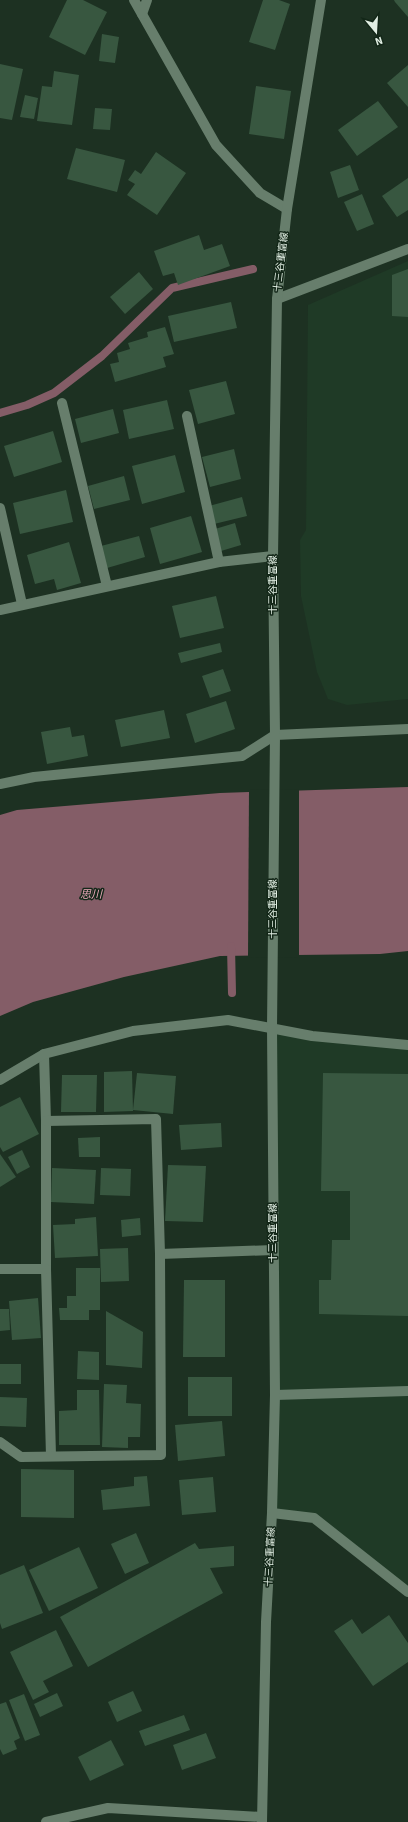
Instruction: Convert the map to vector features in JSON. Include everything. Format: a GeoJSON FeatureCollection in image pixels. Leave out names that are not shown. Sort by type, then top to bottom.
{"type":"FeatureCollection","features":[{"type":"Feature","properties":{"kind":"street"},"geometry":{"type":"LineString","coordinates":[[134,0],[216,145],[260,194],[287,209]]}},
{"type":"Feature","properties":{"kind":"street"},"geometry":{"type":"LineString","coordinates":[[142,14],[147,0]]}},
{"type":"Feature","properties":{"kind":"street","name":"十三谷重富線"},"geometry":{"type":"LineString","coordinates":[[262,1820],[266,1622],[272,1513],[275,1396],[272,1002],[275,735],[273,556],[277,299],[287,209],[321,0]]}},
{"type":"Feature","properties":{"kind":"street"},"geometry":{"type":"LineString","coordinates":[[277,299],[408,249]]}},
{"type":"Feature","properties":{"kind":"street"},"geometry":{"type":"LineString","coordinates":[[62,403],[107,586]]}},
{"type":"Feature","properties":{"kind":"street"},"geometry":{"type":"LineString","coordinates":[[187,416],[219,562]]}},
{"type":"Feature","properties":{"kind":"street"},"geometry":{"type":"LineString","coordinates":[[0,508],[22,604]]}},
{"type":"Feature","properties":{"kind":"street"},"geometry":{"type":"LineString","coordinates":[[0,610],[219,562],[273,556]]}},
{"type":"Feature","properties":{"kind":"street"},"geometry":{"type":"LineString","coordinates":[[0,784],[34,777],[242,756],[275,735],[408,729]]}},
{"type":"Feature","properties":{"kind":"street"},"geometry":{"type":"LineString","coordinates":[[0,1080],[44,1054],[133,1031],[228,1020],[312,1036],[408,1045]]}},
{"type":"Feature","properties":{"kind":"street"},"geometry":{"type":"LineString","coordinates":[[44,1054],[46,1121],[46,1270],[51,1456]]}},
{"type":"Feature","properties":{"kind":"street"},"geometry":{"type":"LineString","coordinates":[[0,1442],[21,1457],[161,1455],[160,1254],[156,1119],[46,1121]]}},
{"type":"Feature","properties":{"kind":"street"},"geometry":{"type":"LineString","coordinates":[[160,1254],[273,1250]]}},
{"type":"Feature","properties":{"kind":"street"},"geometry":{"type":"LineString","coordinates":[[0,1269],[46,1270]]}},
{"type":"Feature","properties":{"kind":"street"},"geometry":{"type":"LineString","coordinates":[[275,1396],[408,1391]]}},
{"type":"Feature","properties":{"kind":"street"},"geometry":{"type":"LineString","coordinates":[[272,1513],[314,1518],[408,1592]]}},
{"type":"Feature","properties":{"kind":"street"},"geometry":{"type":"LineString","coordinates":[[46,1822],[108,1808],[262,1820]]}},
{"type":"Feature","properties":{"kind":"shaded area"},"geometry":{"type":"Polygon","coordinates":[[[408,261],[408,699],[347,705],[328,699],[317,672],[301,596],[300,540],[306,530],[308,305],[408,261]]]}},
{"type":"Feature","properties":{"kind":"shaded area"},"geometry":{"type":"Polygon","coordinates":[[[272,1028],[408,1045],[408,1592],[314,1518],[272,1513],[272,1028]]]}},
{"type":"Feature","properties":{"kind":"water","name":"思川"},"geometry":{"type":"Polygon","coordinates":[[[408,787],[408,951],[380,954],[220,956],[124,977],[33,1002],[0,1016],[0,815],[17,810],[220,793],[408,787]]]}},
{"type":"Feature","properties":{"kind":"pier"},"geometry":{"type":"Polygon","coordinates":[[[299,789],[299,957],[248,958],[249,790],[299,789]]]}},
{"type":"Feature","properties":{"kind":"building"},"geometry":{"type":"Polygon","coordinates":[[[67,0],[83,0],[107,12],[85,55],[49,37],[67,0]]]}},
{"type":"Feature","properties":{"kind":"building"},"geometry":{"type":"Polygon","coordinates":[[[263,0],[279,0],[290,4],[275,50],[249,42],[263,0]]]}},
{"type":"Feature","properties":{"kind":"building"},"geometry":{"type":"Polygon","coordinates":[[[394,0],[408,0],[408,17],[395,2],[394,0]]]}},
{"type":"Feature","properties":{"kind":"building"},"geometry":{"type":"Polygon","coordinates":[[[102,34],[119,37],[115,63],[99,61],[102,34]]]}},
{"type":"Feature","properties":{"kind":"building"},"geometry":{"type":"Polygon","coordinates":[[[0,64],[23,69],[12,120],[0,118],[0,64]]]}},
{"type":"Feature","properties":{"kind":"building"},"geometry":{"type":"Polygon","coordinates":[[[408,65],[408,107],[387,83],[408,65]]]}},
{"type":"Feature","properties":{"kind":"building"},"geometry":{"type":"Polygon","coordinates":[[[54,71],[79,75],[72,125],[37,121],[42,86],[52,87],[54,71]]]}},
{"type":"Feature","properties":{"kind":"building"},"geometry":{"type":"Polygon","coordinates":[[[256,86],[291,91],[284,139],[249,134],[256,86]]]}},
{"type":"Feature","properties":{"kind":"building"},"geometry":{"type":"Polygon","coordinates":[[[25,95],[38,98],[34,119],[20,117],[25,95]]]}},
{"type":"Feature","properties":{"kind":"building"},"geometry":{"type":"Polygon","coordinates":[[[378,101],[398,127],[357,156],[338,130],[378,101]]]}},
{"type":"Feature","properties":{"kind":"building"},"geometry":{"type":"Polygon","coordinates":[[[95,108],[112,109],[110,130],[93,129],[95,108]]]}},
{"type":"Feature","properties":{"kind":"building"},"geometry":{"type":"Polygon","coordinates":[[[76,148],[125,160],[117,192],[67,179],[76,148]]]}},
{"type":"Feature","properties":{"kind":"building"},"geometry":{"type":"Polygon","coordinates":[[[156,152],[186,173],[157,215],[127,195],[135,184],[128,180],[135,170],[141,174],[156,152]]]}},
{"type":"Feature","properties":{"kind":"building"},"geometry":{"type":"Polygon","coordinates":[[[350,165],[359,190],[338,198],[330,172],[350,165]]]}},
{"type":"Feature","properties":{"kind":"building"},"geometry":{"type":"Polygon","coordinates":[[[408,178],[408,210],[397,217],[382,196],[408,178]]]}},
{"type":"Feature","properties":{"kind":"building"},"geometry":{"type":"Polygon","coordinates":[[[362,194],[374,224],[357,231],[344,202],[362,194]]]}},
{"type":"Feature","properties":{"kind":"building"},"geometry":{"type":"Polygon","coordinates":[[[199,235],[204,250],[222,244],[230,266],[178,285],[174,273],[163,276],[154,251],[199,235]]]}},
{"type":"Feature","properties":{"kind":"building"},"geometry":{"type":"Polygon","coordinates":[[[408,269],[408,317],[392,316],[392,275],[408,269]]]}},
{"type":"Feature","properties":{"kind":"building"},"geometry":{"type":"Polygon","coordinates":[[[139,272],[153,289],[125,314],[110,297],[139,272]]]}},
{"type":"Feature","properties":{"kind":"building"},"geometry":{"type":"Polygon","coordinates":[[[231,302],[237,328],[174,342],[168,316],[231,302]]]}},
{"type":"Feature","properties":{"kind":"building"},"geometry":{"type":"Polygon","coordinates":[[[165,327],[174,354],[163,357],[166,367],[115,382],[110,364],[119,362],[117,353],[130,349],[128,343],[148,337],[147,332],[165,327]]]}},
{"type":"Feature","properties":{"kind":"building"},"geometry":{"type":"Polygon","coordinates":[[[226,381],[235,414],[198,424],[189,390],[226,381]]]}},
{"type":"Feature","properties":{"kind":"building"},"geometry":{"type":"Polygon","coordinates":[[[167,400],[174,429],[129,439],[123,410],[167,400]]]}},
{"type":"Feature","properties":{"kind":"building"},"geometry":{"type":"Polygon","coordinates":[[[113,409],[119,433],[81,443],[75,419],[113,409]]]}},
{"type":"Feature","properties":{"kind":"building"},"geometry":{"type":"Polygon","coordinates":[[[53,431],[62,462],[14,477],[4,446],[53,431]]]}},
{"type":"Feature","properties":{"kind":"building"},"geometry":{"type":"Polygon","coordinates":[[[234,449],[241,479],[210,487],[202,457],[234,449]]]}},
{"type":"Feature","properties":{"kind":"building"},"geometry":{"type":"Polygon","coordinates":[[[175,455],[185,492],[142,504],[132,466],[175,455]]]}},
{"type":"Feature","properties":{"kind":"building"},"geometry":{"type":"Polygon","coordinates":[[[124,476],[130,500],[94,509],[88,486],[124,476]]]}},
{"type":"Feature","properties":{"kind":"building"},"geometry":{"type":"Polygon","coordinates":[[[66,490],[73,522],[20,534],[13,503],[66,490]]]}},
{"type":"Feature","properties":{"kind":"building"},"geometry":{"type":"Polygon","coordinates":[[[242,497],[247,516],[214,524],[209,506],[242,497]]]}},
{"type":"Feature","properties":{"kind":"building"},"geometry":{"type":"Polygon","coordinates":[[[191,516],[202,552],[160,564],[150,528],[191,516]]]}},
{"type":"Feature","properties":{"kind":"building"},"geometry":{"type":"Polygon","coordinates":[[[235,523],[241,545],[221,551],[215,529],[235,523]]]}},
{"type":"Feature","properties":{"kind":"building"},"geometry":{"type":"Polygon","coordinates":[[[139,536],[145,557],[107,568],[101,546],[139,536]]]}},
{"type":"Feature","properties":{"kind":"building"},"geometry":{"type":"Polygon","coordinates":[[[69,542],[81,583],[57,590],[54,579],[35,584],[27,555],[69,542]]]}},
{"type":"Feature","properties":{"kind":"building"},"geometry":{"type":"Polygon","coordinates":[[[216,596],[224,628],[180,638],[172,606],[216,596]]]}},
{"type":"Feature","properties":{"kind":"building"},"geometry":{"type":"Polygon","coordinates":[[[220,643],[222,652],[181,663],[178,653],[220,643]]]}},
{"type":"Feature","properties":{"kind":"building"},"geometry":{"type":"Polygon","coordinates":[[[223,669],[231,691],[210,698],[202,676],[223,669]]]}},
{"type":"Feature","properties":{"kind":"building"},"geometry":{"type":"Polygon","coordinates":[[[226,701],[235,729],[195,743],[186,714],[226,701]]]}},
{"type":"Feature","properties":{"kind":"building"},"geometry":{"type":"Polygon","coordinates":[[[164,710],[170,738],[121,747],[115,720],[164,710]]]}},
{"type":"Feature","properties":{"kind":"building"},"geometry":{"type":"Polygon","coordinates":[[[70,727],[72,737],[84,735],[88,756],[47,764],[41,732],[70,727]]]}},
{"type":"Feature","properties":{"kind":"building"},"geometry":{"type":"Polygon","coordinates":[[[132,1071],[133,1111],[104,1112],[104,1072],[132,1071]]]}},
{"type":"Feature","properties":{"kind":"building"},"geometry":{"type":"Polygon","coordinates":[[[137,1073],[176,1076],[173,1114],[133,1110],[137,1073]]]}},
{"type":"Feature","properties":{"kind":"building"},"geometry":{"type":"Polygon","coordinates":[[[323,1073],[408,1074],[408,1316],[319,1314],[319,1280],[331,1280],[332,1240],[350,1240],[350,1191],[321,1191],[323,1073]]]}},
{"type":"Feature","properties":{"kind":"building"},"geometry":{"type":"Polygon","coordinates":[[[62,1075],[97,1075],[96,1112],[61,1112],[62,1075]]]}},
{"type":"Feature","properties":{"kind":"building"},"geometry":{"type":"Polygon","coordinates":[[[20,1097],[39,1134],[3,1152],[0,1147],[0,1107],[20,1097]]]}},
{"type":"Feature","properties":{"kind":"building"},"geometry":{"type":"Polygon","coordinates":[[[221,1123],[222,1147],[181,1150],[179,1125],[221,1123]]]}},
{"type":"Feature","properties":{"kind":"building"},"geometry":{"type":"Polygon","coordinates":[[[100,1137],[100,1157],[79,1157],[78,1138],[100,1137]]]}},
{"type":"Feature","properties":{"kind":"building"},"geometry":{"type":"Polygon","coordinates":[[[22,1150],[30,1167],[17,1174],[8,1157],[22,1150]]]}},
{"type":"Feature","properties":{"kind":"building"},"geometry":{"type":"Polygon","coordinates":[[[0,1154],[16,1177],[0,1187],[0,1154]]]}},
{"type":"Feature","properties":{"kind":"building"},"geometry":{"type":"Polygon","coordinates":[[[168,1165],[206,1166],[203,1222],[165,1221],[168,1165]]]}},
{"type":"Feature","properties":{"kind":"building"},"geometry":{"type":"Polygon","coordinates":[[[52,1168],[96,1170],[94,1204],[51,1202],[52,1168]]]}},
{"type":"Feature","properties":{"kind":"building"},"geometry":{"type":"Polygon","coordinates":[[[101,1168],[131,1169],[130,1196],[100,1195],[101,1168]]]}},
{"type":"Feature","properties":{"kind":"building"},"geometry":{"type":"Polygon","coordinates":[[[96,1217],[98,1256],[55,1258],[53,1225],[75,1224],[75,1219],[96,1217]]]}},
{"type":"Feature","properties":{"kind":"building"},"geometry":{"type":"Polygon","coordinates":[[[140,1218],[141,1235],[122,1237],[121,1220],[140,1218]]]}},
{"type":"Feature","properties":{"kind":"building"},"geometry":{"type":"Polygon","coordinates":[[[128,1248],[129,1281],[101,1282],[100,1249],[128,1248]]]}},
{"type":"Feature","properties":{"kind":"building"},"geometry":{"type":"Polygon","coordinates":[[[76,1268],[100,1268],[100,1310],[89,1310],[89,1320],[60,1320],[59,1308],[67,1308],[67,1296],[76,1296],[76,1268]]]}},
{"type":"Feature","properties":{"kind":"building"},"geometry":{"type":"Polygon","coordinates":[[[184,1280],[225,1280],[225,1357],[183,1357],[184,1280]]]}},
{"type":"Feature","properties":{"kind":"building"},"geometry":{"type":"Polygon","coordinates":[[[38,1298],[41,1338],[12,1340],[9,1301],[38,1298]]]}},
{"type":"Feature","properties":{"kind":"building"},"geometry":{"type":"Polygon","coordinates":[[[0,1309],[9,1309],[10,1330],[0,1331],[0,1309]]]}},
{"type":"Feature","properties":{"kind":"building"},"geometry":{"type":"Polygon","coordinates":[[[106,1311],[143,1332],[142,1368],[106,1365],[106,1311]]]}},
{"type":"Feature","properties":{"kind":"building"},"geometry":{"type":"Polygon","coordinates":[[[78,1351],[99,1352],[99,1380],[77,1379],[78,1351]]]}},
{"type":"Feature","properties":{"kind":"building"},"geometry":{"type":"Polygon","coordinates":[[[0,1364],[21,1364],[21,1384],[0,1384],[0,1364]]]}},
{"type":"Feature","properties":{"kind":"building"},"geometry":{"type":"Polygon","coordinates":[[[188,1377],[232,1377],[232,1416],[188,1416],[188,1377]]]}},
{"type":"Feature","properties":{"kind":"building"},"geometry":{"type":"Polygon","coordinates":[[[104,1384],[127,1385],[126,1403],[141,1404],[140,1437],[128,1437],[128,1448],[102,1447],[104,1384]]]}},
{"type":"Feature","properties":{"kind":"building"},"geometry":{"type":"Polygon","coordinates":[[[77,1390],[99,1390],[100,1445],[59,1445],[59,1411],[77,1410],[77,1390]]]}},
{"type":"Feature","properties":{"kind":"building"},"geometry":{"type":"Polygon","coordinates":[[[0,1397],[27,1398],[26,1427],[0,1426],[0,1397]]]}},
{"type":"Feature","properties":{"kind":"building"},"geometry":{"type":"Polygon","coordinates":[[[222,1421],[225,1456],[178,1461],[175,1425],[222,1421]]]}},
{"type":"Feature","properties":{"kind":"building"},"geometry":{"type":"Polygon","coordinates":[[[21,1469],[74,1470],[74,1518],[21,1517],[21,1469]]]}},
{"type":"Feature","properties":{"kind":"building"},"geometry":{"type":"Polygon","coordinates":[[[147,1476],[150,1506],[103,1510],[101,1490],[134,1486],[134,1477],[147,1476]]]}},
{"type":"Feature","properties":{"kind":"building"},"geometry":{"type":"Polygon","coordinates":[[[213,1477],[216,1512],[182,1515],[179,1480],[213,1477]]]}},
{"type":"Feature","properties":{"kind":"building"},"geometry":{"type":"Polygon","coordinates":[[[136,1533],[149,1563],[125,1574],[111,1544],[136,1533]]]}},
{"type":"Feature","properties":{"kind":"building"},"geometry":{"type":"Polygon","coordinates":[[[195,1543],[199,1549],[234,1546],[234,1566],[210,1568],[223,1593],[88,1667],[60,1617],[195,1543]]]}},
{"type":"Feature","properties":{"kind":"building"},"geometry":{"type":"Polygon","coordinates":[[[79,1547],[98,1588],[49,1611],[29,1570],[79,1547]]]}},
{"type":"Feature","properties":{"kind":"building"},"geometry":{"type":"Polygon","coordinates":[[[24,1565],[43,1613],[2,1629],[0,1623],[0,1575],[24,1565]]]}},
{"type":"Feature","properties":{"kind":"building"},"geometry":{"type":"Polygon","coordinates":[[[389,1615],[408,1643],[408,1662],[373,1686],[334,1631],[352,1619],[362,1634],[389,1615]]]}},
{"type":"Feature","properties":{"kind":"building"},"geometry":{"type":"Polygon","coordinates":[[[56,1630],[73,1666],[43,1681],[49,1692],[33,1700],[10,1652],[56,1630]]]}},
{"type":"Feature","properties":{"kind":"building"},"geometry":{"type":"Polygon","coordinates":[[[133,1691],[142,1711],[117,1722],[108,1702],[133,1691]]]}},
{"type":"Feature","properties":{"kind":"building"},"geometry":{"type":"Polygon","coordinates":[[[57,1693],[63,1706],[40,1717],[34,1704],[57,1693]]]}},
{"type":"Feature","properties":{"kind":"building"},"geometry":{"type":"Polygon","coordinates":[[[24,1694],[40,1735],[25,1741],[9,1700],[24,1694]]]}},
{"type":"Feature","properties":{"kind":"building"},"geometry":{"type":"Polygon","coordinates":[[[6,1702],[20,1738],[14,1741],[17,1749],[3,1755],[0,1749],[0,1704],[6,1702]]]}},
{"type":"Feature","properties":{"kind":"building"},"geometry":{"type":"Polygon","coordinates":[[[184,1715],[190,1730],[145,1746],[139,1731],[184,1715]]]}},
{"type":"Feature","properties":{"kind":"building"},"geometry":{"type":"Polygon","coordinates":[[[206,1733],[216,1758],[182,1770],[173,1745],[206,1733]]]}},
{"type":"Feature","properties":{"kind":"building"},"geometry":{"type":"Polygon","coordinates":[[[111,1740],[124,1765],[90,1781],[78,1757],[111,1740]]]}},
{"type":"Feature","properties":{"kind":"waterway"},"geometry":{"type":"LineString","coordinates":[[0,413],[27,405],[54,393],[102,356],[172,288],[253,269]]}},
{"type":"Feature","properties":{"kind":"waterway"},"geometry":{"type":"LineString","coordinates":[[231,946],[232,993]]}}]}
